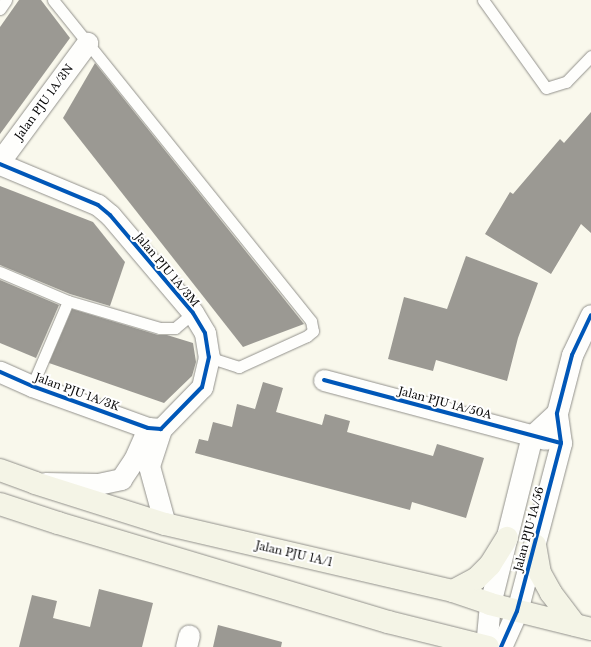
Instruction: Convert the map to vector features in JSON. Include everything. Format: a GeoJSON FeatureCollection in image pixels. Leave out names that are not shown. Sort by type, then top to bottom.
{"type":"FeatureCollection","features":[{"type":"Feature","properties":{"kind":"main road","name":"Jalan PJU 1A/1"},"geometry":{"type":"LineString","coordinates":[[0,470],[35,483],[165,524],[453,591],[490,604],[583,627]]}},
{"type":"Feature","properties":{"kind":"main road"},"geometry":{"type":"LineString","coordinates":[[0,504],[73,528],[380,619],[449,642],[490,647]]}},
{"type":"Feature","properties":{"kind":"main road"},"geometry":{"type":"LineString","coordinates":[[453,591],[476,579],[490,565],[507,538]]}},
{"type":"Feature","properties":{"kind":"main road"},"geometry":{"type":"LineString","coordinates":[[535,545],[540,573],[551,593],[583,627]]}},
{"type":"Feature","properties":{"kind":"street","name":"Jalan PJU 1A/3N"},"geometry":{"type":"LineString","coordinates":[[0,161],[87,43]]}},
{"type":"Feature","properties":{"kind":"street","name":"Jalan PJU 1A/3M"},"geometry":{"type":"LineString","coordinates":[[0,164],[98,205],[110,215],[193,313],[205,333],[209,357],[202,387],[155,429]]}},
{"type":"Feature","properties":{"kind":"street"},"geometry":{"type":"LineString","coordinates":[[532,436],[556,414],[572,356],[591,315]]}},
{"type":"Feature","properties":{"kind":"street","name":"Jalan PJU 1A/3K"},"geometry":{"type":"LineString","coordinates":[[0,372],[32,386],[155,429]]}},
{"type":"Feature","properties":{"kind":"street","name":"Jalan PJU 1A/50A"},"geometry":{"type":"LineString","coordinates":[[324,380],[561,443]]}},
{"type":"Feature","properties":{"kind":"street","name":"Jalan PJU 1A/56"},"geometry":{"type":"LineString","coordinates":[[490,647],[517,611],[561,443],[556,414]]}},
{"type":"Feature","properties":{"kind":"street"},"geometry":{"type":"LineString","coordinates":[[35,483],[98,484],[121,479],[155,429]]}},
{"type":"Feature","properties":{"kind":"street"},"geometry":{"type":"LineString","coordinates":[[155,429],[149,466],[165,524]]}},
{"type":"Feature","properties":{"kind":"street","name":"Jalan PJU 1A/56"},"geometry":{"type":"LineString","coordinates":[[490,647],[490,604],[532,436]]}},
{"type":"Feature","properties":{"kind":"lane"},"geometry":{"type":"LineString","coordinates":[[0,8],[6,0]]}},
{"type":"Feature","properties":{"kind":"lane"},"geometry":{"type":"LineString","coordinates":[[53,0],[311,321],[313,331],[307,336],[239,367],[209,357]]}},
{"type":"Feature","properties":{"kind":"lane"},"geometry":{"type":"LineString","coordinates":[[483,0],[546,88],[566,82],[591,56]]}},
{"type":"Feature","properties":{"kind":"lane"},"geometry":{"type":"LineString","coordinates":[[0,272],[68,301],[160,328],[175,328],[193,313]]}},
{"type":"Feature","properties":{"kind":"lane"},"geometry":{"type":"LineString","coordinates":[[32,386],[68,301]]}},
{"type":"Feature","properties":{"kind":"building"},"geometry":{"type":"Polygon","coordinates":[[[19,0],[41,0],[70,38],[0,134],[0,27],[19,0]]]}},
{"type":"Feature","properties":{"kind":"building"},"geometry":{"type":"Polygon","coordinates":[[[95,63],[304,324],[243,347],[63,118],[95,63]]]}},
{"type":"Feature","properties":{"kind":"building"},"geometry":{"type":"Polygon","coordinates":[[[591,112],[591,233],[581,224],[551,274],[485,234],[510,192],[513,194],[560,139],[564,143],[591,112]]]}},
{"type":"Feature","properties":{"kind":"building"},"geometry":{"type":"Polygon","coordinates":[[[0,186],[93,222],[125,262],[110,306],[70,294],[0,265],[0,186]]]}},
{"type":"Feature","properties":{"kind":"building"},"geometry":{"type":"Polygon","coordinates":[[[466,256],[538,283],[518,338],[507,381],[436,360],[433,371],[388,359],[404,297],[447,309],[466,256]]]}},
{"type":"Feature","properties":{"kind":"building"},"geometry":{"type":"Polygon","coordinates":[[[0,280],[59,305],[36,358],[0,343],[0,280]]]}},
{"type":"Feature","properties":{"kind":"building"},"geometry":{"type":"Polygon","coordinates":[[[72,309],[158,335],[167,335],[193,343],[196,362],[192,376],[164,403],[49,363],[72,309]]]}},
{"type":"Feature","properties":{"kind":"building"},"geometry":{"type":"Polygon","coordinates":[[[263,382],[283,388],[276,412],[322,425],[325,414],[350,421],[347,432],[433,456],[437,444],[484,458],[466,518],[412,502],[410,510],[195,453],[199,439],[208,441],[213,422],[232,427],[237,404],[255,409],[263,382]]]}},
{"type":"Feature","properties":{"kind":"building"},"geometry":{"type":"Polygon","coordinates":[[[99,589],[153,603],[142,647],[19,647],[32,595],[57,601],[53,618],[90,627],[99,589]]]}},
{"type":"Feature","properties":{"kind":"building"},"geometry":{"type":"Polygon","coordinates":[[[218,625],[282,642],[281,647],[213,647],[218,625]]]}},
{"type":"Feature","properties":{"kind":"cycle path"},"geometry":{"type":"LineString","coordinates":[[0,164],[98,205],[110,215],[193,313],[205,333],[209,357],[202,387],[161,429],[148,428],[32,386],[0,372]]}},
{"type":"Feature","properties":{"kind":"cycle path"},"geometry":{"type":"LineString","coordinates":[[501,647],[517,611],[561,443],[557,413],[572,355],[591,315]]}},
{"type":"Feature","properties":{"kind":"cycle path"},"geometry":{"type":"LineString","coordinates":[[324,380],[561,443]]}}]}
